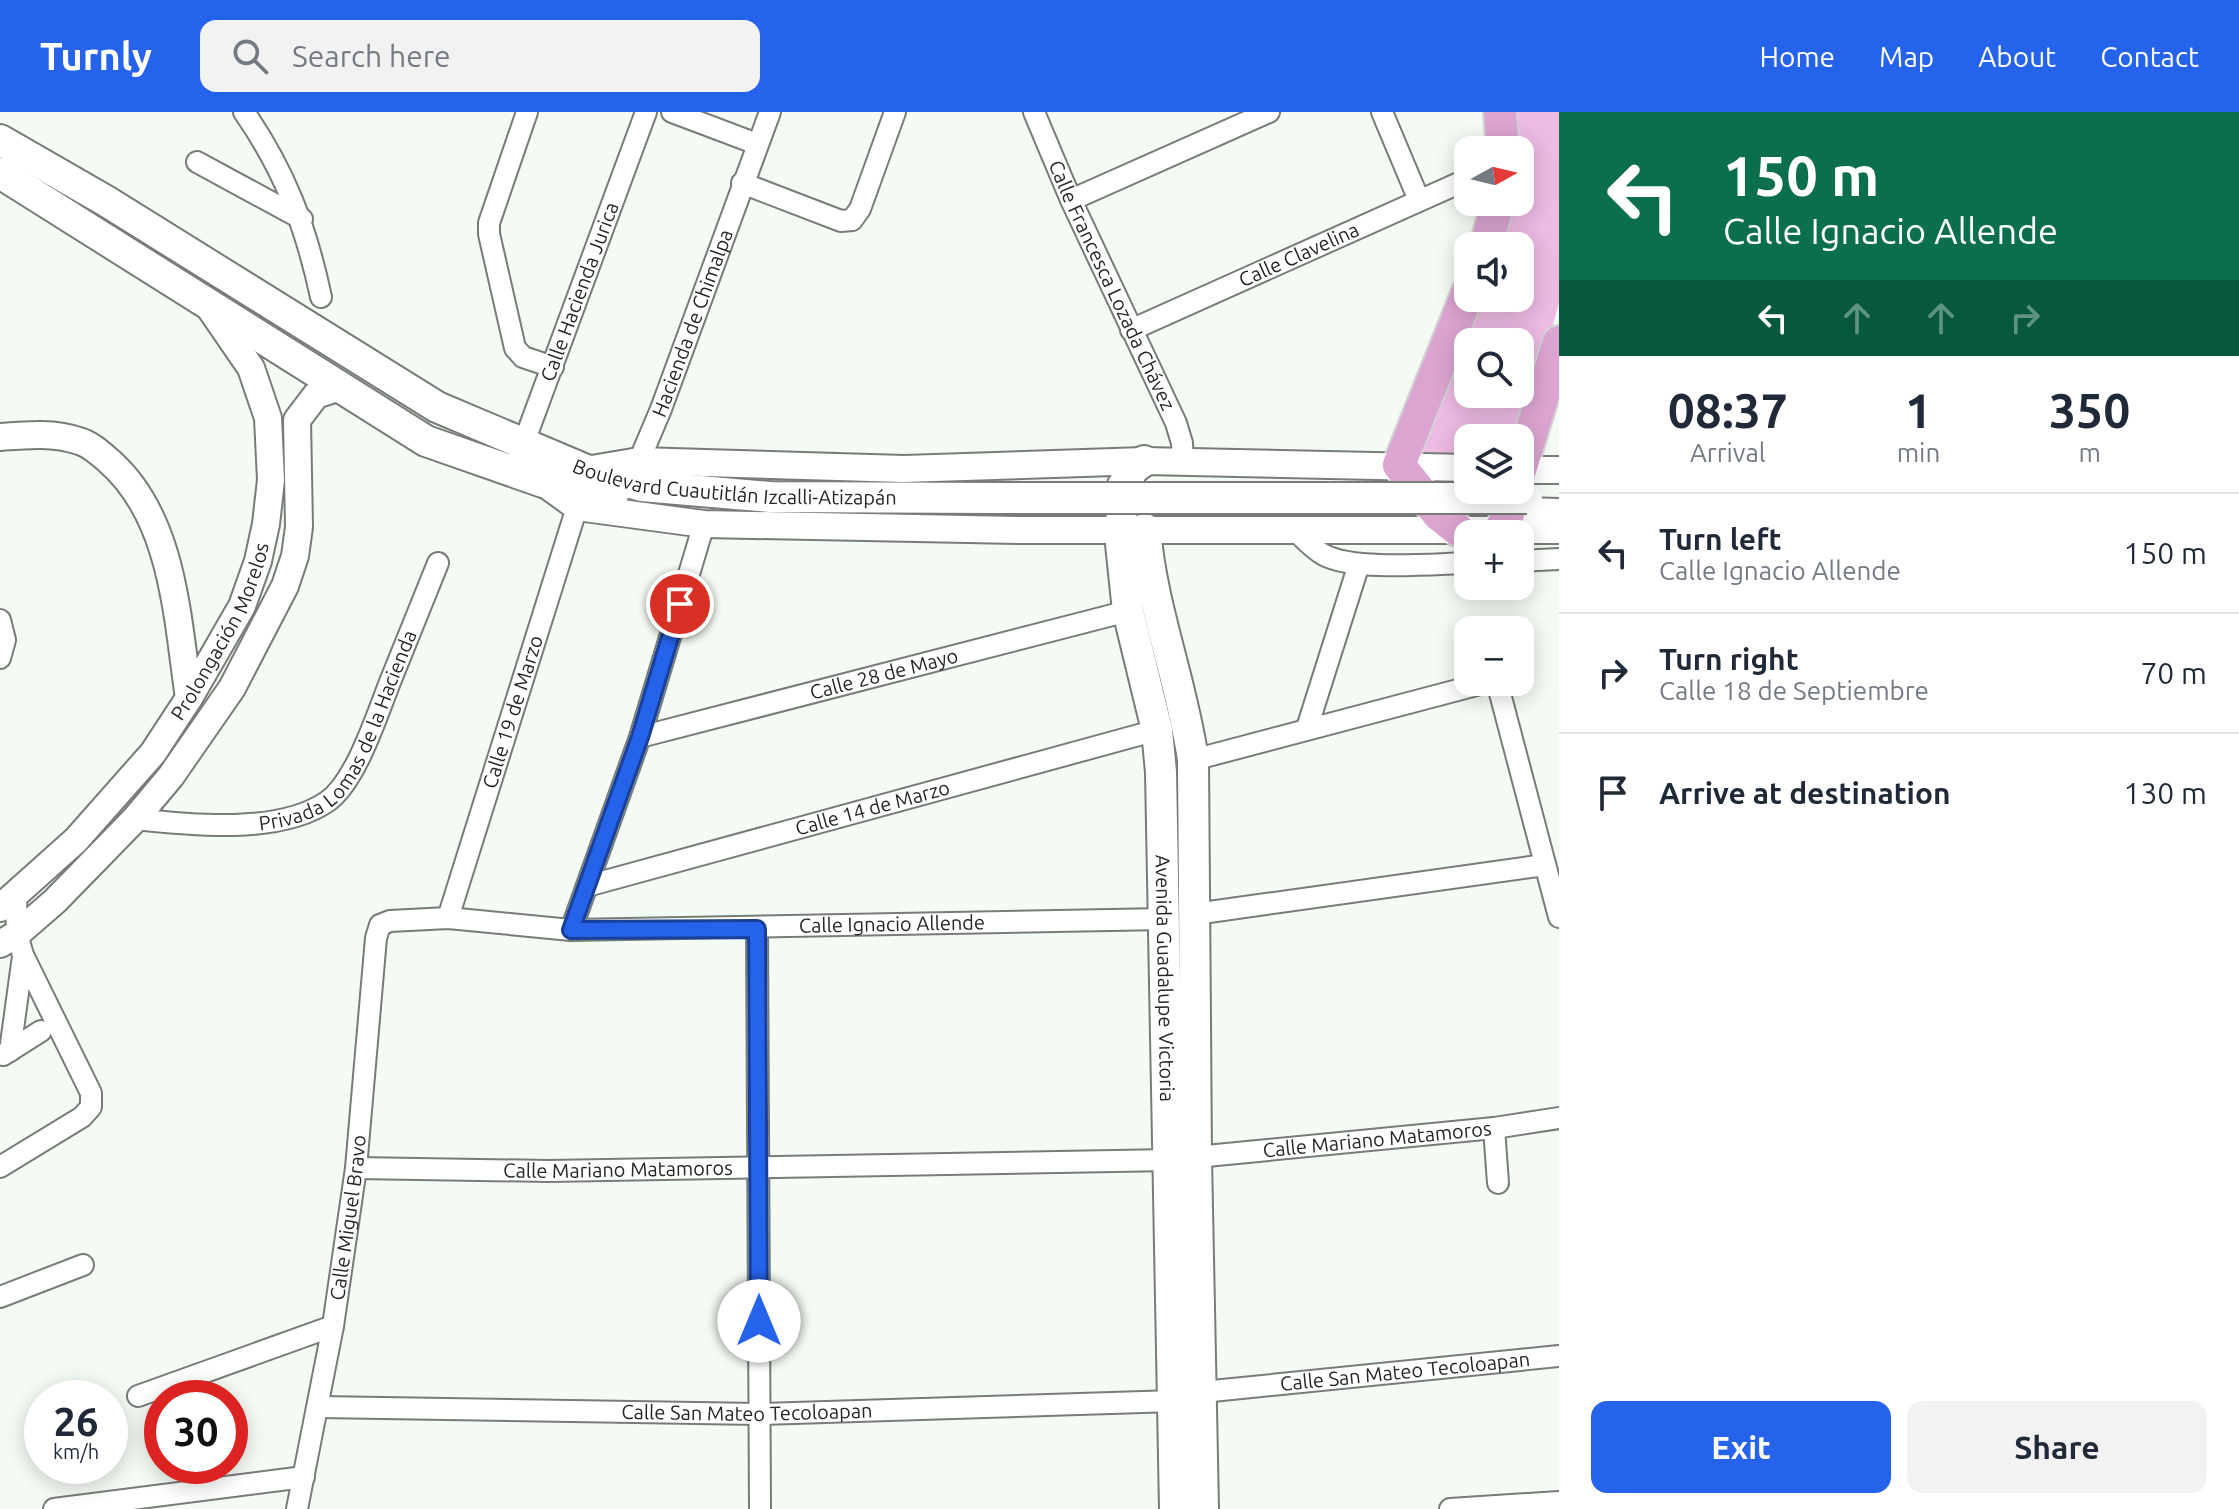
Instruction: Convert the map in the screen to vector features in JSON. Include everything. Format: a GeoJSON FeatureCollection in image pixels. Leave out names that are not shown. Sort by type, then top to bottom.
{"type":"FeatureCollection","features":[{"type":"Feature","properties":{"kind":"main road"},"geometry":{"type":"LineString","coordinates":[[1500,112],[1502,136]]}},
{"type":"Feature","properties":{"kind":"main road","name":"Boulevard Cuautitlán Izcalli-Atizapán"},"geometry":{"type":"LineString","coordinates":[[0,140],[106,201],[518,458],[543,482],[641,483],[770,497],[1559,499]]}},
{"type":"Feature","properties":{"kind":"main road","name":"Boulevard Cuautitlán Izcalli-Atizapán"},"geometry":{"type":"LineString","coordinates":[[0,173],[426,441],[586,470],[771,510],[996,513],[1248,510],[1559,514]]}},
{"type":"Feature","properties":{"kind":"main road"},"geometry":{"type":"LineString","coordinates":[[1454,527],[1439,515],[1399,465],[1460,312]]}},
{"type":"Feature","properties":{"kind":"main road"},"geometry":{"type":"LineString","coordinates":[[1534,424],[1559,342]]}},
{"type":"Feature","properties":{"kind":"main road","name":"Avenida Guadalupe Victoria"},"geometry":{"type":"LineString","coordinates":[[1144,461],[1134,468],[1122,487],[1188,719],[1193,760],[1195,914],[1183,1158]]}},
{"type":"Feature","properties":{"kind":"main road","name":"Avenida Guadalupe Victoria"},"geometry":{"type":"LineString","coordinates":[[1133,529],[1128,611],[1157,730],[1161,772],[1164,919],[1183,1158],[1188,1397],[1203,1509]]}},
{"type":"Feature","properties":{"kind":"main road","name":"Avenida Guadalupe Victoria"},"geometry":{"type":"LineString","coordinates":[[1175,1509],[1188,1397]]}},
{"type":"Feature","properties":{"kind":"street"},"geometry":{"type":"LineString","coordinates":[[244,112],[284,178],[302,219],[321,297]]}},
{"type":"Feature","properties":{"kind":"street"},"geometry":{"type":"LineString","coordinates":[[527,112],[489,223],[489,234],[515,348],[523,357],[553,367]]}},
{"type":"Feature","properties":{"kind":"street","name":"Calle Hacienda Jurica"},"geometry":{"type":"LineString","coordinates":[[518,458],[646,112]]}},
{"type":"Feature","properties":{"kind":"street"},"geometry":{"type":"LineString","coordinates":[[672,112],[757,144]]}},
{"type":"Feature","properties":{"kind":"street","name":"Hacienda de Chimalpa"},"geometry":{"type":"LineString","coordinates":[[641,483],[658,417],[770,112]]}},
{"type":"Feature","properties":{"kind":"street"},"geometry":{"type":"LineString","coordinates":[[742,183],[841,221],[852,220],[860,209],[895,112]]}},
{"type":"Feature","properties":{"kind":"street","name":"Calle Francesca Lozada Chávez"},"geometry":{"type":"LineString","coordinates":[[1034,112],[1071,200],[1176,423],[1183,462]]}},
{"type":"Feature","properties":{"kind":"street"},"geometry":{"type":"LineString","coordinates":[[1071,200],[1269,112]]}},
{"type":"Feature","properties":{"kind":"street"},"geometry":{"type":"LineString","coordinates":[[1382,112],[1419,200]]}},
{"type":"Feature","properties":{"kind":"street"},"geometry":{"type":"LineString","coordinates":[[197,162],[302,219]]}},
{"type":"Feature","properties":{"kind":"street","name":"Calle Clavelina"},"geometry":{"type":"LineString","coordinates":[[1131,330],[1454,185]]}},
{"type":"Feature","properties":{"kind":"street","name":"Prolongación Morelos"},"geometry":{"type":"LineString","coordinates":[[8,902],[76,840],[153,753],[242,606],[258,561],[271,480],[268,418],[251,368],[205,301]]}},
{"type":"Feature","properties":{"kind":"street","name":"Prolongación Morelos"},"geometry":{"type":"LineString","coordinates":[[13,944],[135,819],[171,776],[232,688],[285,586],[295,556],[299,527],[297,420],[316,395],[340,387]]}},
{"type":"Feature","properties":{"kind":"street"},"geometry":{"type":"LineString","coordinates":[[0,437],[55,436],[80,441],[100,453],[135,488],[149,511],[165,561],[176,605],[189,698]]}},
{"type":"Feature","properties":{"kind":"street"},"geometry":{"type":"LineString","coordinates":[[641,483],[904,469],[1144,461],[1454,467]]}},
{"type":"Feature","properties":{"kind":"street"},"geometry":{"type":"LineString","coordinates":[[1534,470],[1559,470]]}},
{"type":"Feature","properties":{"kind":"street"},"geometry":{"type":"LineString","coordinates":[[543,482],[577,507],[704,524],[1019,530],[1454,530]]}},
{"type":"Feature","properties":{"kind":"street","name":"Calle 19 de Marzo"},"geometry":{"type":"LineString","coordinates":[[448,918],[577,507]]}},
{"type":"Feature","properties":{"kind":"street"},"geometry":{"type":"LineString","coordinates":[[571,930],[640,737],[704,524]]}},
{"type":"Feature","properties":{"kind":"street"},"geometry":{"type":"LineString","coordinates":[[1295,530],[1320,553],[1334,559],[1359,564],[1454,563]]}},
{"type":"Feature","properties":{"kind":"street"},"geometry":{"type":"LineString","coordinates":[[1534,530],[1559,530]]}},
{"type":"Feature","properties":{"kind":"street"},"geometry":{"type":"LineString","coordinates":[[1534,560],[1559,559]]}},
{"type":"Feature","properties":{"kind":"street","name":"Privada Lomas de la Hacienda"},"geometry":{"type":"LineString","coordinates":[[135,819],[190,825],[234,825],[277,820],[308,811],[330,800],[360,755],[438,563]]}},
{"type":"Feature","properties":{"kind":"street"},"geometry":{"type":"LineString","coordinates":[[1307,728],[1359,564]]}},
{"type":"Feature","properties":{"kind":"street","name":"Calle 28 de Mayo"},"geometry":{"type":"LineString","coordinates":[[640,737],[1128,611]]}},
{"type":"Feature","properties":{"kind":"street"},"geometry":{"type":"LineString","coordinates":[[0,620],[5,640],[0,658]]}},
{"type":"Feature","properties":{"kind":"street"},"geometry":{"type":"LineString","coordinates":[[1193,760],[1454,691]]}},
{"type":"Feature","properties":{"kind":"street"},"geometry":{"type":"LineString","coordinates":[[1501,696],[1545,865],[1556,889],[1559,917]]}},
{"type":"Feature","properties":{"kind":"street","name":"Calle 14 de Marzo"},"geometry":{"type":"LineString","coordinates":[[587,886],[1157,730]]}},
{"type":"Feature","properties":{"kind":"street"},"geometry":{"type":"LineString","coordinates":[[1195,914],[1545,865]]}},
{"type":"Feature","properties":{"kind":"street"},"geometry":{"type":"LineString","coordinates":[[5,1054],[13,944],[8,902]]}},
{"type":"Feature","properties":{"kind":"street","name":"Calle Ignacio Allende"},"geometry":{"type":"LineString","coordinates":[[380,925],[390,921],[448,918],[571,930],[757,929],[1164,919]]}},
{"type":"Feature","properties":{"kind":"street","name":"Calle Miguel Bravo"},"geometry":{"type":"LineString","coordinates":[[297,1509],[319,1407],[356,1168],[376,938],[380,925]]}},
{"type":"Feature","properties":{"kind":"street"},"geometry":{"type":"LineString","coordinates":[[757,929],[760,1509]]}},
{"type":"Feature","properties":{"kind":"street"},"geometry":{"type":"LineString","coordinates":[[0,1167],[82,1117],[91,1107],[91,1093],[13,944]]}},
{"type":"Feature","properties":{"kind":"street"},"geometry":{"type":"LineString","coordinates":[[5,1054],[41,1031]]}},
{"type":"Feature","properties":{"kind":"street","name":"Calle Mariano Matamoros"},"geometry":{"type":"LineString","coordinates":[[356,1168],[549,1171],[1183,1158],[1494,1128],[1559,1118]]}},
{"type":"Feature","properties":{"kind":"street"},"geometry":{"type":"LineString","coordinates":[[1494,1128],[1498,1183]]}},
{"type":"Feature","properties":{"kind":"street"},"geometry":{"type":"LineString","coordinates":[[0,1297],[83,1265]]}},
{"type":"Feature","properties":{"kind":"street"},"geometry":{"type":"LineString","coordinates":[[138,1396],[333,1326]]}},
{"type":"Feature","properties":{"kind":"street","name":"Calle San Mateo Tecoloapan"},"geometry":{"type":"LineString","coordinates":[[319,1407],[759,1414],[1188,1397],[1559,1356]]}},
{"type":"Feature","properties":{"kind":"street"},"geometry":{"type":"LineString","coordinates":[[54,1509],[304,1477]]}},
{"type":"Feature","properties":{"kind":"street"},"geometry":{"type":"LineString","coordinates":[[1450,1509],[1559,1502]]}},
{"type":"Feature","properties":{"kind":"shaded area"},"geometry":{"type":"Polygon","coordinates":[[[1505,112],[1559,112],[1559,303],[1534,392],[1534,328],[1460,328],[1466,312],[1534,312],[1534,232],[1491,232],[1495,216],[1534,216],[1534,136],[1506,136],[1505,112]]]}},
{"type":"Feature","properties":{"kind":"shaded area"},"geometry":{"type":"Polygon","coordinates":[[[1454,346],[1454,408],[1530,408],[1525,424],[1454,424],[1454,458],[1432,457],[1423,452],[1420,441],[1454,346]]]}},
{"type":"Feature","properties":{"kind":"route"},"geometry":{"type":"LineString","coordinates":[[680,604],[640,737],[571,930],[757,929],[759,1321]]}}]}
